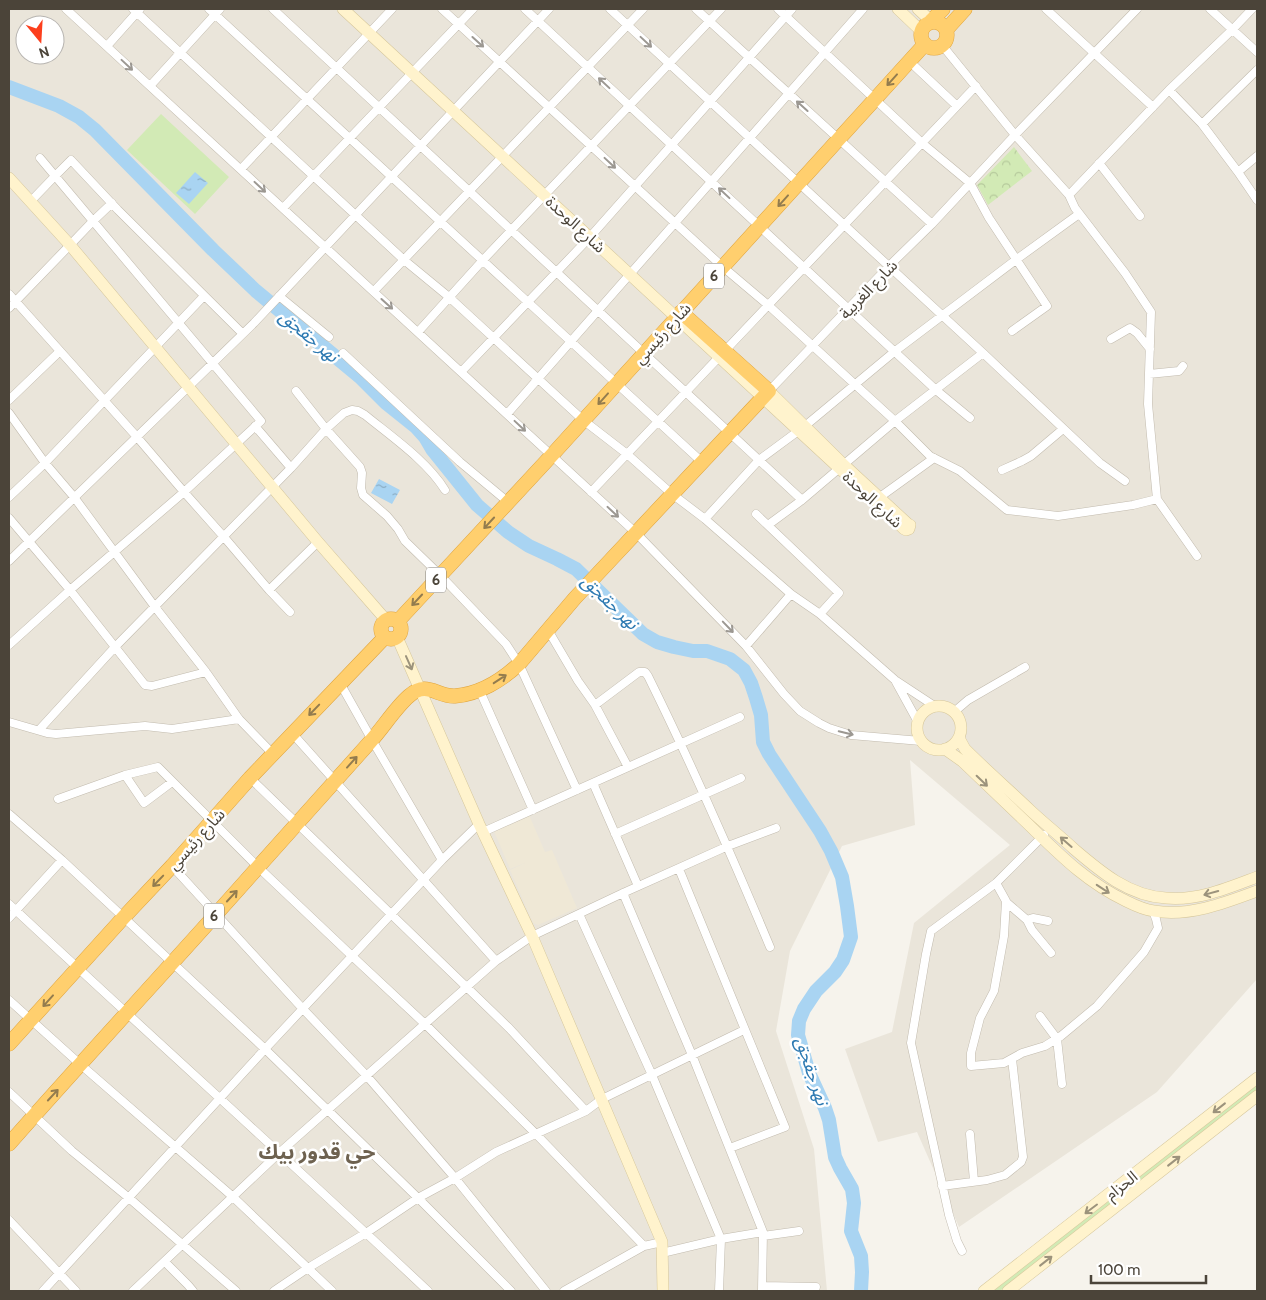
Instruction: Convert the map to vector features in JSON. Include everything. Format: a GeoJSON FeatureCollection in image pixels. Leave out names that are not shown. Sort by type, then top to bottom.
{"type":"FeatureCollection","features":[{"type":"Feature","properties":{"kind":"highway","name":"6"},"geometry":{"type":"LineString","coordinates":[[925,32],[943,9]]}},
{"type":"Feature","properties":{"kind":"highway"},"geometry":{"type":"LineString","coordinates":[[946,30],[965,9]]}},
{"type":"Feature","properties":{"kind":"highway"},"geometry":{"type":"LineString","coordinates":[[940,23],[946,30],[947,38],[942,44],[936,48],[928,46],[925,32],[940,23]]}},
{"type":"Feature","properties":{"kind":"highway","name":"شارع رئيسي"},"geometry":{"type":"LineString","coordinates":[[392,621],[440,575],[506,505],[799,183],[909,61],[925,32]]}},
{"type":"Feature","properties":{"kind":"highway","name":"شارع الوحدة"},"geometry":{"type":"LineString","coordinates":[[679,315],[766,394]]}},
{"type":"Feature","properties":{"kind":"highway","name":"شارع الغربية"},"geometry":{"type":"LineString","coordinates":[[421,690],[429,689],[453,696],[479,689],[495,682],[510,672],[575,598],[766,394]]}},
{"type":"Feature","properties":{"kind":"highway"},"geometry":{"type":"LineString","coordinates":[[391,637],[401,631],[401,627],[392,621]]}},
{"type":"Feature","properties":{"kind":"highway","name":"شارع رئيسي"},"geometry":{"type":"LineString","coordinates":[[9,1044],[292,733],[340,683],[391,637]]}},
{"type":"Feature","properties":{"kind":"highway","name":"6"},"geometry":{"type":"LineString","coordinates":[[9,1144],[372,740],[405,700],[410,695],[421,690]]}},
{"type":"Feature","properties":{"kind":"street"},"geometry":{"type":"LineString","coordinates":[[66,9],[636,533],[746,646],[792,703],[800,710],[829,728],[851,735],[921,741]]}},
{"type":"Feature","properties":{"kind":"street"},"geometry":{"type":"LineString","coordinates":[[273,9],[802,500]]}},
{"type":"Feature","properties":{"kind":"street","name":"شارع الوحدة"},"geometry":{"type":"LineString","coordinates":[[343,9],[372,30]]}},
{"type":"Feature","properties":{"kind":"street","name":"شارع الوحدة"},"geometry":{"type":"LineString","coordinates":[[353,9],[414,70],[679,315]]}},
{"type":"Feature","properties":{"kind":"street"},"geometry":{"type":"LineString","coordinates":[[241,169],[392,9]]}},
{"type":"Feature","properties":{"kind":"street"},"geometry":{"type":"LineString","coordinates":[[442,9],[722,267],[768,305],[896,421],[930,456],[960,470],[1007,510],[1058,516],[1133,505],[1156,499]]}},
{"type":"Feature","properties":{"kind":"street"},"geometry":{"type":"LineString","coordinates":[[283,208],[473,9]]}},
{"type":"Feature","properties":{"kind":"street"},"geometry":{"type":"LineString","coordinates":[[525,9],[894,352],[970,418]]}},
{"type":"Feature","properties":{"kind":"street"},"geometry":{"type":"LineString","coordinates":[[9,561],[254,323],[549,9]]}},
{"type":"Feature","properties":{"kind":"street"},"geometry":{"type":"LineString","coordinates":[[610,9],[1100,462],[1125,481]]}},
{"type":"Feature","properties":{"kind":"street"},"geometry":{"type":"LineString","coordinates":[[374,291],[643,9]]}},
{"type":"Feature","properties":{"kind":"street"},"geometry":{"type":"LineString","coordinates":[[696,9],[932,224]]}},
{"type":"Feature","properties":{"kind":"street"},"geometry":{"type":"LineString","coordinates":[[418,332],[511,230],[721,9]]}},
{"type":"Feature","properties":{"kind":"street"},"geometry":{"type":"LineString","coordinates":[[778,9],[922,143],[970,183],[989,218],[1047,306],[1012,331]]}},
{"type":"Feature","properties":{"kind":"street"},"geometry":{"type":"LineString","coordinates":[[461,372],[592,234],[792,9]]}},
{"type":"Feature","properties":{"kind":"street"},"geometry":{"type":"LineString","coordinates":[[507,414],[864,9]]}},
{"type":"Feature","properties":{"kind":"street"},"geometry":{"type":"LineString","coordinates":[[898,9],[925,32]]}},
{"type":"Feature","properties":{"kind":"street"},"geometry":{"type":"LineString","coordinates":[[918,9],[925,32]]}},
{"type":"Feature","properties":{"kind":"street"},"geometry":{"type":"LineString","coordinates":[[1046,9],[1153,107]]}},
{"type":"Feature","properties":{"kind":"street","name":"شارع الغربية"},"geometry":{"type":"LineString","coordinates":[[766,394],[932,224],[1137,9]]}},
{"type":"Feature","properties":{"kind":"street"},"geometry":{"type":"LineString","coordinates":[[1210,9],[1257,52]]}},
{"type":"Feature","properties":{"kind":"street"},"geometry":{"type":"LineString","coordinates":[[1069,194],[1169,90],[1252,9]]}},
{"type":"Feature","properties":{"kind":"street"},"geometry":{"type":"LineString","coordinates":[[107,46],[137,10],[355,215],[404,260],[449,297],[583,420],[627,454],[792,594],[820,614],[895,680],[936,706]]}},
{"type":"Feature","properties":{"kind":"street"},"geometry":{"type":"LineString","coordinates":[[150,86],[215,11],[702,462]]}},
{"type":"Feature","properties":{"kind":"street"},"geometry":{"type":"LineString","coordinates":[[942,44],[1016,135],[1069,194],[1075,208],[1125,273],[1151,312],[1148,404],[1156,499],[1198,556]]}},
{"type":"Feature","properties":{"kind":"street"},"geometry":{"type":"LineString","coordinates":[[909,61],[957,106]]}},
{"type":"Feature","properties":{"kind":"street"},"geometry":{"type":"LineString","coordinates":[[1202,124],[1257,70]]}},
{"type":"Feature","properties":{"kind":"street"},"geometry":{"type":"LineString","coordinates":[[591,492],[976,86]]}},
{"type":"Feature","properties":{"kind":"street"},"geometry":{"type":"LineString","coordinates":[[1169,90],[1202,124],[1257,200]]}},
{"type":"Feature","properties":{"kind":"street"},"geometry":{"type":"LineString","coordinates":[[1238,172],[1257,156]]}},
{"type":"Feature","properties":{"kind":"street"},"geometry":{"type":"LineString","coordinates":[[9,645],[184,492],[261,421],[40,158]]}},
{"type":"Feature","properties":{"kind":"street"},"geometry":{"type":"LineString","coordinates":[[30,202],[71,160],[242,333]]}},
{"type":"Feature","properties":{"kind":"street"},"geometry":{"type":"LineString","coordinates":[[1099,163],[1140,216]]}},
{"type":"Feature","properties":{"kind":"street"},"geometry":{"type":"LineString","coordinates":[[9,178],[70,245],[156,346],[318,542],[392,621]]}},
{"type":"Feature","properties":{"kind":"street"},"geometry":{"type":"LineString","coordinates":[[9,308],[92,221],[112,203]]}},
{"type":"Feature","properties":{"kind":"street"},"geometry":{"type":"LineString","coordinates":[[705,519],[759,460],[802,428],[942,315],[1080,214]]}},
{"type":"Feature","properties":{"kind":"street"},"geometry":{"type":"LineString","coordinates":[[9,294],[290,612]]}},
{"type":"Feature","properties":{"kind":"street"},"geometry":{"type":"LineString","coordinates":[[9,497],[45,463],[204,296]]}},
{"type":"Feature","properties":{"kind":"street"},"geometry":{"type":"LineString","coordinates":[[277,299],[329,337]]}},
{"type":"Feature","properties":{"kind":"street"},"geometry":{"type":"LineString","coordinates":[[1111,339],[1130,328],[1137,333],[1150,349]]}},
{"type":"Feature","properties":{"kind":"street"},"geometry":{"type":"LineString","coordinates":[[9,400],[60,351]]}},
{"type":"Feature","properties":{"kind":"street"},"geometry":{"type":"LineString","coordinates":[[343,353],[506,505]]}},
{"type":"Feature","properties":{"kind":"street"},"geometry":{"type":"LineString","coordinates":[[768,525],[802,500],[896,421],[983,353]]}},
{"type":"Feature","properties":{"kind":"street"},"geometry":{"type":"LineString","coordinates":[[1149,374],[1179,371],[1182,366]]}},
{"type":"Feature","properties":{"kind":"street"},"geometry":{"type":"LineString","coordinates":[[296,392],[360,467],[363,495],[387,516],[405,541],[506,644],[519,664],[577,790]]}},
{"type":"Feature","properties":{"kind":"street","name":"شارع الوحدة"},"geometry":{"type":"LineString","coordinates":[[766,394],[904,529],[909,529],[908,524],[880,496],[841,466]]}},
{"type":"Feature","properties":{"kind":"street"},"geometry":{"type":"LineString","coordinates":[[39,730],[115,648],[291,468],[326,429],[344,413],[352,410],[358,411],[414,456],[439,480],[445,490]]}},
{"type":"Feature","properties":{"kind":"street"},"geometry":{"type":"LineString","coordinates":[[9,413],[45,463],[74,497],[155,607],[206,672],[239,719],[273,754]]}},
{"type":"Feature","properties":{"kind":"street"},"geometry":{"type":"LineString","coordinates":[[255,426],[291,468]]}},
{"type":"Feature","properties":{"kind":"street"},"geometry":{"type":"LineString","coordinates":[[1002,470],[1031,456],[1064,429]]}},
{"type":"Feature","properties":{"kind":"street"},"geometry":{"type":"LineString","coordinates":[[880,496],[934,458]]}},
{"type":"Feature","properties":{"kind":"street"},"geometry":{"type":"LineString","coordinates":[[756,514],[839,593],[820,614]]}},
{"type":"Feature","properties":{"kind":"street"},"geometry":{"type":"LineString","coordinates":[[9,518],[70,590],[143,684],[147,686],[206,672]]}},
{"type":"Feature","properties":{"kind":"street"},"geometry":{"type":"LineString","coordinates":[[269,590],[318,542]]}},
{"type":"Feature","properties":{"kind":"street"},"geometry":{"type":"LineString","coordinates":[[746,646],[792,594]]}},
{"type":"Feature","properties":{"kind":"street"},"geometry":{"type":"LineString","coordinates":[[548,630],[578,681],[595,705],[628,767]]}},
{"type":"Feature","properties":{"kind":"street"},"geometry":{"type":"LineString","coordinates":[[391,637],[421,690],[481,828],[532,936],[602,1099],[662,1247],[663,1291]]}},
{"type":"Feature","properties":{"kind":"street"},"geometry":{"type":"LineString","coordinates":[[954,712],[968,700],[1025,667]]}},
{"type":"Feature","properties":{"kind":"street"},"geometry":{"type":"LineString","coordinates":[[595,705],[640,672],[645,672],[648,676],[728,846],[770,947]]}},
{"type":"Feature","properties":{"kind":"street"},"geometry":{"type":"LineString","coordinates":[[895,680],[918,722]]}},
{"type":"Feature","properties":{"kind":"street"},"geometry":{"type":"LineString","coordinates":[[340,683],[442,860]]}},
{"type":"Feature","properties":{"kind":"street"},"geometry":{"type":"LineString","coordinates":[[479,689],[533,810]]}},
{"type":"Feature","properties":{"kind":"street"},"geometry":{"type":"LineString","coordinates":[[936,706],[942,706],[954,712],[958,717],[961,724],[959,738],[945,749],[931,749],[925,746],[918,735],[918,722],[925,712],[936,706]]}},
{"type":"Feature","properties":{"kind":"street"},"geometry":{"type":"LineString","coordinates":[[43,1291],[442,860],[481,828],[533,810],[740,717]]}},
{"type":"Feature","properties":{"kind":"street"},"geometry":{"type":"LineString","coordinates":[[9,722],[56,734],[145,726],[172,729],[239,719]]}},
{"type":"Feature","properties":{"kind":"street"},"geometry":{"type":"LineString","coordinates":[[292,733],[496,961]]}},
{"type":"Feature","properties":{"kind":"street"},"geometry":{"type":"LineString","coordinates":[[959,738],[965,749],[1050,829],[1096,868],[1131,890],[1153,897],[1175,899],[1197,897],[1257,876]]}},
{"type":"Feature","properties":{"kind":"street"},"geometry":{"type":"LineString","coordinates":[[945,749],[962,761],[1080,872],[1107,892],[1132,904],[1153,911],[1174,913],[1200,910],[1257,890]]}},
{"type":"Feature","properties":{"kind":"street"},"geometry":{"type":"LineString","coordinates":[[58,799],[125,775],[158,767],[258,867],[425,1024],[536,1134],[644,1246]]}},
{"type":"Feature","properties":{"kind":"street"},"geometry":{"type":"LineString","coordinates":[[125,775],[144,803],[172,782]]}},
{"type":"Feature","properties":{"kind":"street"},"geometry":{"type":"LineString","coordinates":[[250,778],[509,1028],[586,1111]]}},
{"type":"Feature","properties":{"kind":"street"},"geometry":{"type":"LineString","coordinates":[[616,834],[741,778]]}},
{"type":"Feature","properties":{"kind":"street"},"geometry":{"type":"LineString","coordinates":[[594,782],[638,886]]}},
{"type":"Feature","properties":{"kind":"street"},"geometry":{"type":"LineString","coordinates":[[9,814],[173,962],[328,1110],[511,1291]]}},
{"type":"Feature","properties":{"kind":"street"},"geometry":{"type":"LineString","coordinates":[[133,1291],[232,1196],[496,961],[532,936],[728,846],[776,828]]}},
{"type":"Feature","properties":{"kind":"street"},"geometry":{"type":"LineString","coordinates":[[962,1251],[949,1215],[911,1043],[926,954],[931,931],[996,883],[1050,829]]}},
{"type":"Feature","properties":{"kind":"street"},"geometry":{"type":"LineString","coordinates":[[9,918],[62,860]]}},
{"type":"Feature","properties":{"kind":"street"},"geometry":{"type":"LineString","coordinates":[[172,866],[366,1075],[455,1178],[546,1291]]}},
{"type":"Feature","properties":{"kind":"street"},"geometry":{"type":"LineString","coordinates":[[678,869],[784,1127],[730,1148]]}},
{"type":"Feature","properties":{"kind":"street"},"geometry":{"type":"LineString","coordinates":[[996,883],[1006,902],[1027,920],[1032,930],[1051,953]]}},
{"type":"Feature","properties":{"kind":"street"},"geometry":{"type":"LineString","coordinates":[[623,893],[692,1055],[763,1234],[762,1289],[816,1287]]}},
{"type":"Feature","properties":{"kind":"street"},"geometry":{"type":"LineString","coordinates":[[1006,902],[1004,936],[994,991],[980,1018],[971,1053],[972,1066],[1004,1063],[1022,1053],[1045,1046],[1057,1039],[1097,1006],[1144,952],[1158,928],[1153,911]]}},
{"type":"Feature","properties":{"kind":"street"},"geometry":{"type":"LineString","coordinates":[[9,904],[428,1291]]}},
{"type":"Feature","properties":{"kind":"street"},"geometry":{"type":"LineString","coordinates":[[579,914],[652,1075],[721,1239],[719,1291]]}},
{"type":"Feature","properties":{"kind":"street"},"geometry":{"type":"LineString","coordinates":[[1027,920],[1033,918],[1048,921]]}},
{"type":"Feature","properties":{"kind":"street"},"geometry":{"type":"LineString","coordinates":[[9,1000],[232,1196],[332,1291]]}},
{"type":"Feature","properties":{"kind":"street"},"geometry":{"type":"LineString","coordinates":[[1040,1016],[1057,1039],[1062,1084]]}},
{"type":"Feature","properties":{"kind":"street"},"geometry":{"type":"LineString","coordinates":[[274,1291],[418,1198],[455,1178],[496,1152],[586,1111],[602,1099],[744,1030]]}},
{"type":"Feature","properties":{"kind":"street"},"geometry":{"type":"LineString","coordinates":[[942,1186],[987,1180],[1005,1175],[1021,1162],[1023,1158],[1012,1059]]}},
{"type":"Feature","properties":{"kind":"street","name":"الحزام"},"geometry":{"type":"LineString","coordinates":[[984,1291],[1257,1078]]}},
{"type":"Feature","properties":{"kind":"street"},"geometry":{"type":"LineString","coordinates":[[9,1092],[72,1151],[236,1291]]}},
{"type":"Feature","properties":{"kind":"street","name":"الحزام"},"geometry":{"type":"LineString","coordinates":[[1008,1291],[1257,1096]]}},
{"type":"Feature","properties":{"kind":"street"},"geometry":{"type":"LineString","coordinates":[[970,1134],[974,1181]]}},
{"type":"Feature","properties":{"kind":"street"},"geometry":{"type":"LineString","coordinates":[[9,1220],[76,1291]]}},
{"type":"Feature","properties":{"kind":"street"},"geometry":{"type":"LineString","coordinates":[[564,1291],[644,1246],[662,1247],[798,1231]]}},
{"type":"Feature","properties":{"kind":"street"},"geometry":{"type":"LineString","coordinates":[[165,1262],[193,1291]]}},
{"type":"Feature","properties":{"kind":"shaded area"},"geometry":{"type":"Polygon","coordinates":[[[9,9],[1257,9],[1257,979],[1157,1092],[959,1227],[917,1132],[878,1142],[845,1049],[892,1032],[914,923],[1010,845],[910,760],[915,825],[842,846],[790,951],[776,1031],[814,1149],[827,1291],[9,1291],[9,9]]]}},
{"type":"Feature","properties":{"kind":"shaded area"},"geometry":{"type":"Polygon","coordinates":[[[529,815],[545,852],[552,850],[577,908],[538,925],[533,923],[510,870],[527,862],[510,869],[494,831],[529,815]]]}},
{"type":"Feature","properties":{"kind":"green space"},"geometry":{"type":"Polygon","coordinates":[[[161,114],[229,177],[195,214],[127,150],[161,114]]]}},
{"type":"Feature","properties":{"kind":"green space"},"geometry":{"type":"Polygon","coordinates":[[[1014,147],[1032,171],[988,205],[977,185],[1014,147]]]}},
{"type":"Feature","properties":{"kind":"green space"},"geometry":{"type":"Polygon","coordinates":[[[1257,1085],[1257,1090],[1000,1291],[993,1291],[1257,1085]]]}},
{"type":"Feature","properties":{"kind":"water"},"geometry":{"type":"Polygon","coordinates":[[[195,172],[208,183],[189,204],[176,193],[195,172]]]}},
{"type":"Feature","properties":{"kind":"water"},"geometry":{"type":"Polygon","coordinates":[[[379,479],[400,490],[392,504],[371,493],[379,479]]]}},
{"type":"Feature","properties":{"kind":"waterway","name":"نهر جقجق"},"geometry":{"type":"LineString","coordinates":[[9,87],[59,106],[79,117],[95,130],[256,291],[360,377],[386,403],[416,427],[477,505],[508,532],[529,546],[576,569],[643,634],[657,642],[674,647],[693,651],[707,651],[730,659],[744,670],[751,683],[761,715],[763,742],[820,831],[842,877],[851,937],[843,960],[835,972],[816,991],[804,1009],[799,1021],[798,1035],[809,1073],[829,1120],[835,1157],[852,1189],[854,1203],[851,1231],[861,1256],[861,1291]]}},
{"type":"Feature","properties":{"kind":"district","name":"حي قدور بيك"},"geometry":{"type":"Point","coordinates":[317,1152]}}]}
